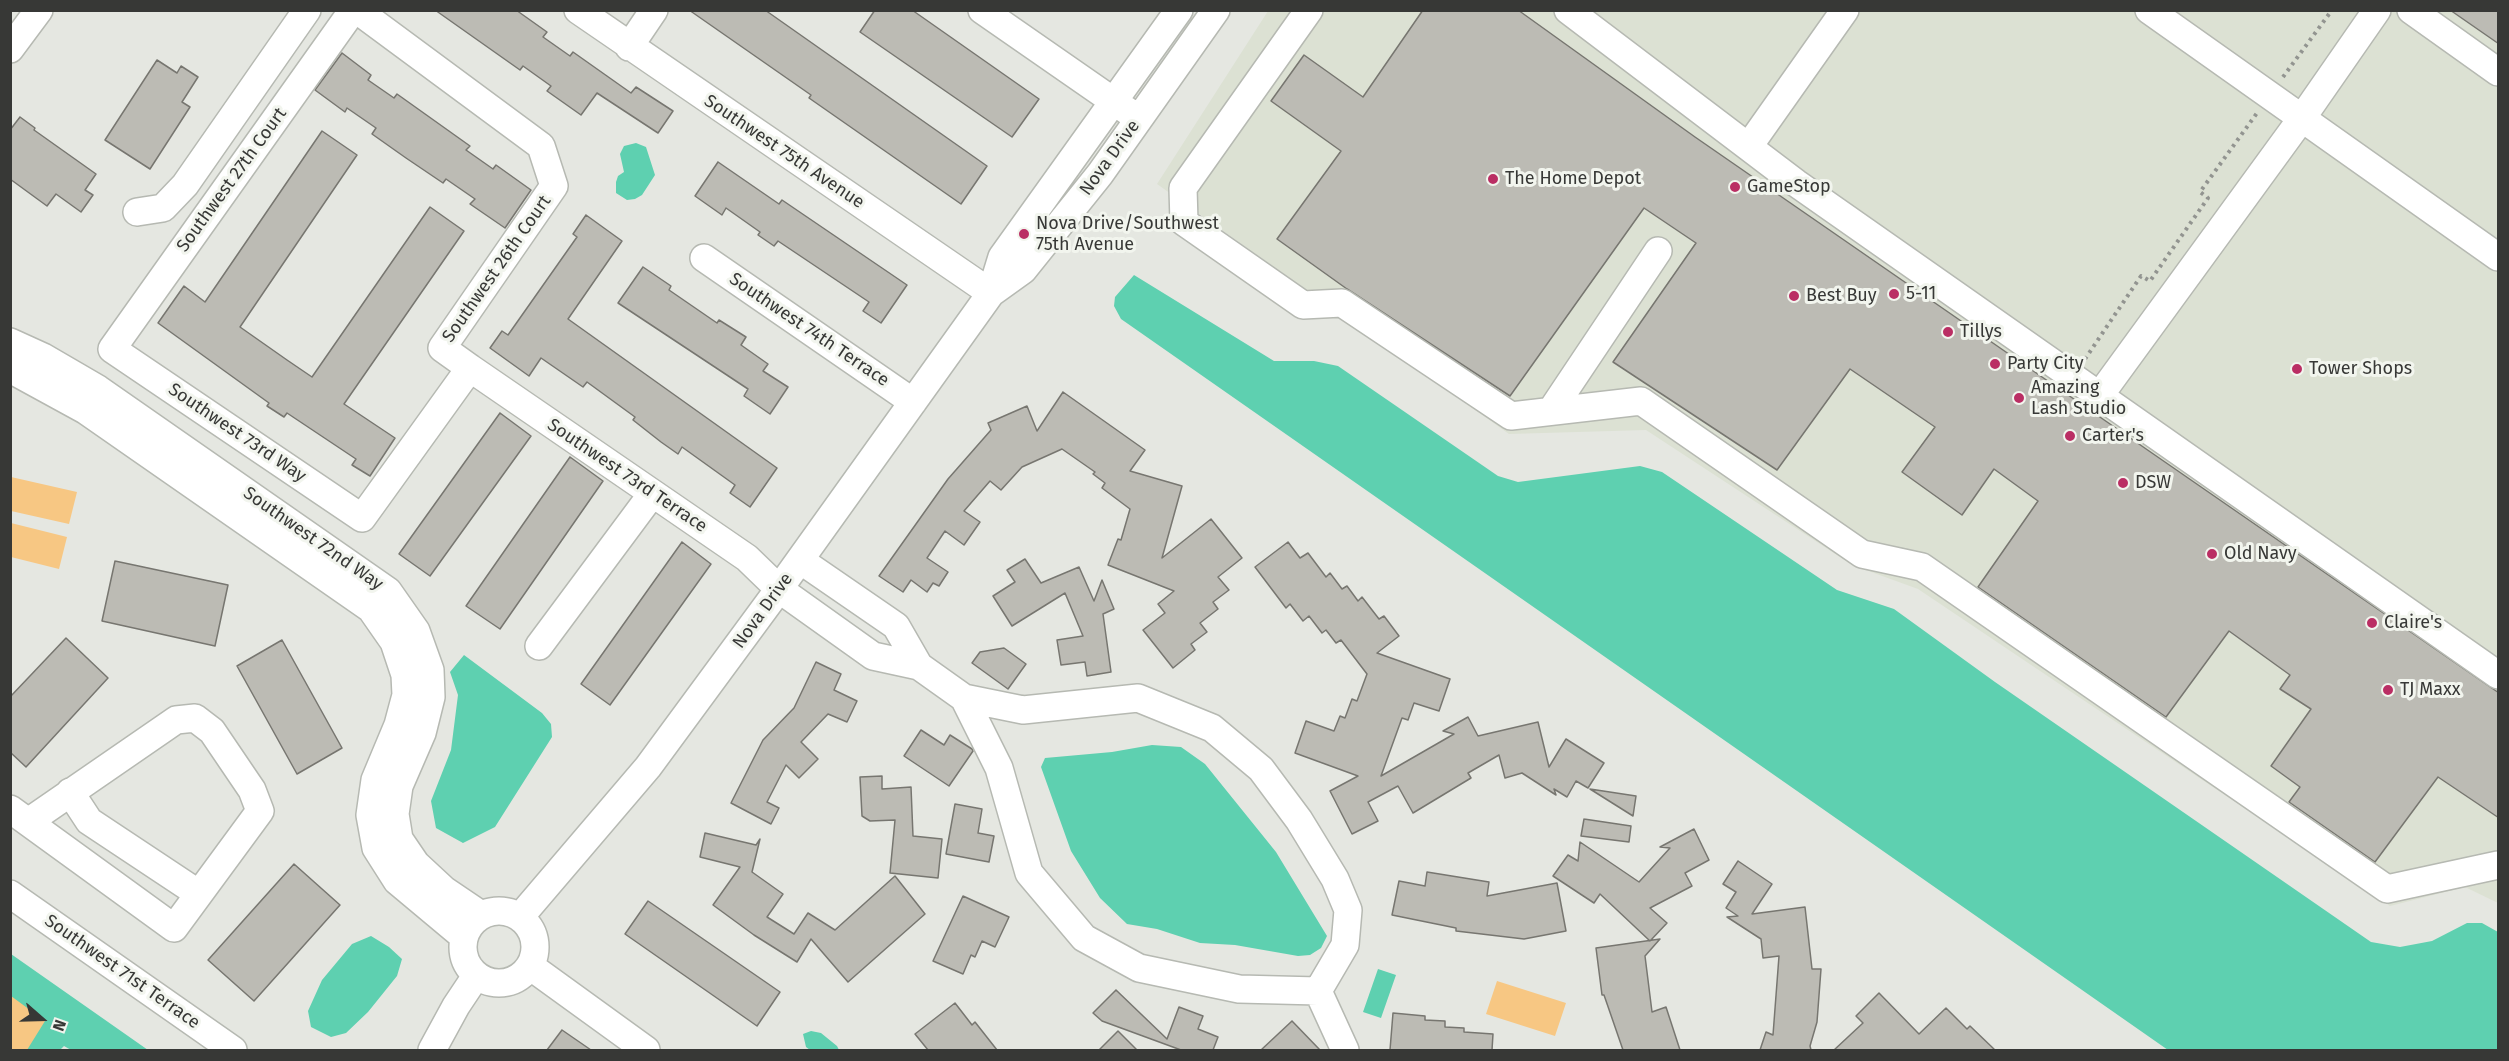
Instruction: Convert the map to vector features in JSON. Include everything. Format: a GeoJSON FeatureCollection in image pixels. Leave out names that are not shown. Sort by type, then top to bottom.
{"type":"FeatureCollection","features":[{"type":"Feature","properties":{"kind":"street"},"geometry":{"type":"LineString","coordinates":[[137,212],[164,208],[185,185],[307,10]]}},
{"type":"Feature","properties":{"kind":"street","name":"Southwest 26th Court"},"geometry":{"type":"LineString","coordinates":[[355,10],[541,146],[554,186],[442,348],[470,368],[362,518]]}},
{"type":"Feature","properties":{"kind":"street","name":"Southwest 27th Court"},"geometry":{"type":"LineString","coordinates":[[112,349],[355,10]]}},
{"type":"Feature","properties":{"kind":"street","name":"Southwest 75th Avenue"},"geometry":{"type":"LineString","coordinates":[[578,10],[628,47],[991,293]]}},
{"type":"Feature","properties":{"kind":"street"},"geometry":{"type":"LineString","coordinates":[[628,47],[654,10]]}},
{"type":"Feature","properties":{"kind":"street"},"geometry":{"type":"LineString","coordinates":[[982,10],[1140,119]]}},
{"type":"Feature","properties":{"kind":"street","name":"Nova Drive"},"geometry":{"type":"LineString","coordinates":[[520,917],[648,767],[779,589],[991,293],[1002,257],[1179,10]]}},
{"type":"Feature","properties":{"kind":"street","name":"Nova Drive"},"geometry":{"type":"LineString","coordinates":[[991,293],[1023,270],[1100,174],[1216,10]]}},
{"type":"Feature","properties":{"kind":"street"},"geometry":{"type":"LineString","coordinates":[[1309,10],[1183,188],[1184,222],[1303,305],[1342,303],[1511,416],[1641,401],[1862,554],[1922,567],[2387,889],[2499,866]]}},
{"type":"Feature","properties":{"kind":"street"},"geometry":{"type":"LineString","coordinates":[[1568,10],[1797,183],[2499,675]]}},
{"type":"Feature","properties":{"kind":"street"},"geometry":{"type":"LineString","coordinates":[[1749,146],[1845,10]]}},
{"type":"Feature","properties":{"kind":"street"},"geometry":{"type":"LineString","coordinates":[[2149,10],[2497,253]]}},
{"type":"Feature","properties":{"kind":"street"},"geometry":{"type":"LineString","coordinates":[[2100,395],[2302,118],[2377,10]]}},
{"type":"Feature","properties":{"kind":"street"},"geometry":{"type":"LineString","coordinates":[[2411,10],[2499,72]]}},
{"type":"Feature","properties":{"kind":"street"},"geometry":{"type":"LineString","coordinates":[[1551,411],[1658,251]]}},
{"type":"Feature","properties":{"kind":"street","name":"Southwest 74th Terrace"},"geometry":{"type":"LineString","coordinates":[[704,258],[914,402]]}},
{"type":"Feature","properties":{"kind":"street","name":"Southwest 72nd Way"},"geometry":{"type":"LineString","coordinates":[[10,342],[43,357],[98,389],[388,591],[416,631],[430,670],[431,697],[422,733],[399,786],[395,814],[399,839],[416,864],[444,890],[481,915]]}},
{"type":"Feature","properties":{"kind":"street","name":"Southwest 73rd Way"},"geometry":{"type":"LineString","coordinates":[[112,349],[362,518]]}},
{"type":"Feature","properties":{"kind":"street","name":"Southwest 73rd Terrace"},"geometry":{"type":"LineString","coordinates":[[470,368],[747,558],[779,589],[873,656],[919,666]]}},
{"type":"Feature","properties":{"kind":"street","name":"Southwest 72nd Way"},"geometry":{"type":"LineString","coordinates":[[10,369],[85,410],[371,609],[394,642],[405,675],[406,695],[398,725],[375,780],[370,815],[376,848],[397,881],[464,937]]}},
{"type":"Feature","properties":{"kind":"street"},"geometry":{"type":"LineString","coordinates":[[539,646],[652,494]]}},
{"type":"Feature","properties":{"kind":"street"},"geometry":{"type":"LineString","coordinates":[[800,560],[896,626],[919,666],[964,698],[1023,710],[1138,698],[1212,728],[1262,769],[1335,879],[1348,910],[1345,945],[1318,991]]}},
{"type":"Feature","properties":{"kind":"street"},"geometry":{"type":"LineString","coordinates":[[964,698],[999,768],[1029,873],[1084,938],[1139,968],[1239,989],[1318,991]]}},
{"type":"Feature","properties":{"kind":"street"},"geometry":{"type":"LineString","coordinates":[[195,718],[212,731],[252,790],[260,811],[174,928],[19,815],[70,792],[176,720],[195,718]]}},
{"type":"Feature","properties":{"kind":"street"},"geometry":{"type":"LineString","coordinates":[[70,792],[88,821],[199,894]]}},
{"type":"Feature","properties":{"kind":"street","name":"Southwest 71st Terrace"},"geometry":{"type":"LineString","coordinates":[[10,894],[233,1050]]}},
{"type":"Feature","properties":{"kind":"street"},"geometry":{"type":"LineString","coordinates":[[501,911],[520,917],[528,924],[535,945],[530,966],[517,978],[499,984],[476,976],[464,958],[464,937],[470,925],[481,915],[501,911]]}},
{"type":"Feature","properties":{"kind":"street"},"geometry":{"type":"LineString","coordinates":[[530,966],[646,1050]]}},
{"type":"Feature","properties":{"kind":"street"},"geometry":{"type":"LineString","coordinates":[[432,1050],[456,1006],[476,976]]}},
{"type":"Feature","properties":{"kind":"street"},"geometry":{"type":"LineString","coordinates":[[1318,991],[1345,1050]]}},
{"type":"Feature","properties":{"kind":"path"},"geometry":{"type":"LineString","coordinates":[[2073,376],[2141,276],[2150,281],[2208,198],[2200,192],[2332,10]]}},
{"type":"Feature","properties":{"kind":"shaded area","name":"Tower Shops"},"geometry":{"type":"Polygon","coordinates":[[[1268,11],[2498,11],[2498,903],[2465,887],[2390,906],[1918,589],[1852,565],[1646,430],[1509,434],[1157,184],[1268,11]]]}},
{"type":"Feature","properties":{"kind":"shaded area"},"geometry":{"type":"Polygon","coordinates":[[[636,143],[646,147],[655,175],[642,195],[627,200],[616,193],[618,176],[624,172],[620,154],[624,146],[636,143]]]}},
{"type":"Feature","properties":{"kind":"shaded area"},"geometry":{"type":"Polygon","coordinates":[[[1134,275],[1274,361],[1314,361],[1338,366],[1498,476],[1518,482],[1640,466],[1662,472],[1837,590],[1894,609],[1995,682],[2371,942],[2400,947],[2432,941],[2467,923],[2482,923],[2498,932],[2498,1050],[2168,1050],[1121,319],[1114,306],[1115,297],[1134,275]]]}},
{"type":"Feature","properties":{"kind":"shaded area"},"geometry":{"type":"Polygon","coordinates":[[[11,477],[77,492],[69,524],[11,511],[11,477]]]}},
{"type":"Feature","properties":{"kind":"shaded area"},"geometry":{"type":"Polygon","coordinates":[[[11,523],[67,537],[59,569],[11,557],[11,523]]]}},
{"type":"Feature","properties":{"kind":"shaded area"},"geometry":{"type":"Polygon","coordinates":[[[464,655],[542,713],[551,724],[552,737],[495,827],[463,843],[436,828],[431,801],[451,750],[458,695],[450,672],[464,655]]]}},
{"type":"Feature","properties":{"kind":"shaded area"},"geometry":{"type":"Polygon","coordinates":[[[1152,745],[1181,747],[1205,764],[1276,852],[1327,936],[1321,948],[1310,955],[1298,956],[1235,945],[1200,943],[1157,929],[1127,924],[1100,898],[1071,851],[1041,767],[1045,758],[1112,752],[1152,745]]]}},
{"type":"Feature","properties":{"kind":"shaded area"},"geometry":{"type":"Polygon","coordinates":[[[371,936],[389,947],[402,959],[397,976],[368,1012],[346,1033],[331,1037],[311,1027],[308,1011],[322,980],[352,944],[371,936]]]}},
{"type":"Feature","properties":{"kind":"shaded area"},"geometry":{"type":"Polygon","coordinates":[[[11,954],[148,1050],[71,1050],[64,1046],[60,1050],[27,1050],[45,1021],[11,996],[11,954]]]}},
{"type":"Feature","properties":{"kind":"shaded area"},"geometry":{"type":"Polygon","coordinates":[[[1378,969],[1396,975],[1381,1018],[1363,1012],[1378,969]]]}},
{"type":"Feature","properties":{"kind":"shaded area"},"geometry":{"type":"Polygon","coordinates":[[[10,981],[48,1013],[48,1050],[11,1050],[10,981]]]}},
{"type":"Feature","properties":{"kind":"shaded area"},"geometry":{"type":"Polygon","coordinates":[[[1497,981],[1566,1003],[1555,1036],[1486,1014],[1497,981]]]}},
{"type":"Feature","properties":{"kind":"shaded area"},"geometry":{"type":"Polygon","coordinates":[[[811,1031],[821,1033],[839,1050],[810,1050],[806,1047],[803,1034],[811,1031]]]}},
{"type":"Feature","properties":{"kind":"building"},"geometry":{"type":"Polygon","coordinates":[[[435,10],[516,10],[547,32],[543,37],[570,56],[573,52],[631,93],[636,87],[673,111],[658,133],[597,93],[581,115],[547,91],[551,86],[523,66],[520,70],[435,10]]]}},
{"type":"Feature","properties":{"kind":"building"},"geometry":{"type":"Polygon","coordinates":[[[689,10],[765,10],[987,166],[961,204],[809,98],[811,95],[689,10]]]}},
{"type":"Feature","properties":{"kind":"building"},"geometry":{"type":"Polygon","coordinates":[[[875,10],[912,10],[1039,99],[1012,137],[860,32],[875,10]]]}},
{"type":"Feature","properties":{"kind":"building"},"geometry":{"type":"Polygon","coordinates":[[[1423,10],[1518,10],[1695,137],[2499,693],[2499,818],[2438,777],[2375,862],[2289,802],[2300,787],[2271,766],[2311,709],[2280,689],[2290,675],[2229,631],[2166,717],[1978,587],[2038,501],[1994,469],[1962,515],[1902,472],[1935,427],[1850,369],[1777,470],[1613,362],[1696,243],[1644,208],[1510,396],[1347,289],[1277,239],[1341,151],[1271,101],[1304,55],[1363,97],[1423,10]]]}},
{"type":"Feature","properties":{"kind":"building"},"geometry":{"type":"Polygon","coordinates":[[[2450,10],[2499,10],[2499,44],[2450,10]]]}},
{"type":"Feature","properties":{"kind":"building"},"geometry":{"type":"Polygon","coordinates":[[[342,53],[371,75],[368,80],[394,98],[397,94],[470,146],[466,150],[493,169],[496,165],[531,190],[505,228],[470,204],[475,199],[446,179],[443,183],[406,158],[372,134],[376,128],[347,108],[345,112],[315,90],[342,53]]]}},
{"type":"Feature","properties":{"kind":"building"},"geometry":{"type":"Polygon","coordinates":[[[157,60],[177,73],[181,66],[198,77],[182,102],[190,107],[150,169],[105,140],[157,60]]]}},
{"type":"Feature","properties":{"kind":"building"},"geometry":{"type":"Polygon","coordinates":[[[20,117],[35,128],[34,130],[96,174],[85,190],[93,195],[81,212],[56,194],[47,206],[10,179],[10,130],[20,117]]]}},
{"type":"Feature","properties":{"kind":"building"},"geometry":{"type":"Polygon","coordinates":[[[322,131],[357,155],[240,327],[312,377],[430,207],[464,231],[344,404],[395,438],[370,476],[352,465],[356,459],[287,413],[284,417],[267,406],[269,403],[158,323],[184,286],[205,302],[322,131]]]}},
{"type":"Feature","properties":{"kind":"building"},"geometry":{"type":"Polygon","coordinates":[[[718,162],[779,204],[782,200],[907,285],[881,323],[863,311],[869,302],[778,241],[774,246],[758,235],[760,232],[726,208],[722,215],[695,196],[718,162]]]}},
{"type":"Feature","properties":{"kind":"building"},"geometry":{"type":"Polygon","coordinates":[[[586,215],[622,241],[568,319],[777,468],[750,507],[730,493],[735,485],[682,447],[678,454],[633,420],[635,417],[587,382],[583,387],[541,358],[529,376],[490,348],[502,331],[508,335],[577,237],[573,234],[586,215]]]}},
{"type":"Feature","properties":{"kind":"building"},"geometry":{"type":"Polygon","coordinates":[[[643,267],[671,286],[669,290],[717,323],[719,320],[746,337],[741,345],[768,364],[763,371],[788,387],[770,414],[744,396],[748,389],[618,303],[643,267]]]}},
{"type":"Feature","properties":{"kind":"building"},"geometry":{"type":"Polygon","coordinates":[[[1063,392],[1145,450],[1130,471],[1182,486],[1162,558],[1211,519],[1242,558],[1218,577],[1229,590],[1213,602],[1218,609],[1200,623],[1207,632],[1191,644],[1195,650],[1173,668],[1143,630],[1165,613],[1158,604],[1174,591],[1108,565],[1118,539],[1121,540],[1130,509],[1102,488],[1105,483],[1093,474],[1095,472],[1062,449],[1022,467],[1001,490],[990,481],[964,511],[980,522],[964,545],[945,531],[927,558],[948,572],[939,586],[933,583],[927,592],[911,580],[903,592],[879,576],[948,479],[991,430],[988,423],[1027,406],[1037,431],[1063,392]]]}},
{"type":"Feature","properties":{"kind":"building"},"geometry":{"type":"Polygon","coordinates":[[[500,413],[531,436],[430,576],[399,554],[500,413]]]}},
{"type":"Feature","properties":{"kind":"building"},"geometry":{"type":"Polygon","coordinates":[[[570,457],[603,481],[500,629],[466,606],[570,457]]]}},
{"type":"Feature","properties":{"kind":"building"},"geometry":{"type":"Polygon","coordinates":[[[682,542],[711,564],[610,705],[581,684],[682,542]]]}},
{"type":"Feature","properties":{"kind":"building"},"geometry":{"type":"Polygon","coordinates":[[[1288,542],[1300,558],[1308,553],[1326,577],[1330,573],[1342,589],[1347,586],[1358,601],[1362,597],[1379,619],[1384,616],[1399,636],[1377,653],[1450,679],[1439,711],[1414,703],[1408,720],[1402,718],[1381,776],[1454,734],[1443,731],[1468,717],[1478,736],[1538,722],[1549,767],[1566,739],[1604,763],[1588,788],[1576,781],[1567,797],[1554,789],[1556,795],[1522,773],[1505,778],[1499,755],[1468,773],[1471,778],[1413,813],[1398,786],[1368,802],[1378,821],[1352,834],[1330,791],[1358,776],[1295,753],[1306,721],[1334,731],[1340,716],[1345,718],[1352,699],[1357,701],[1367,674],[1341,640],[1336,643],[1326,630],[1322,633],[1309,616],[1303,621],[1290,604],[1286,608],[1255,567],[1288,542]]]}},
{"type":"Feature","properties":{"kind":"building"},"geometry":{"type":"Polygon","coordinates":[[[1025,559],[1041,583],[1079,567],[1094,601],[1102,580],[1114,609],[1103,614],[1111,672],[1087,676],[1085,662],[1061,665],[1057,640],[1083,636],[1065,593],[1012,626],[993,596],[1015,582],[1007,570],[1025,559]]]}},
{"type":"Feature","properties":{"kind":"building"},"geometry":{"type":"Polygon","coordinates":[[[115,561],[228,585],[215,646],[102,621],[115,561]]]}},
{"type":"Feature","properties":{"kind":"building"},"geometry":{"type":"Polygon","coordinates":[[[66,638],[108,678],[26,767],[10,752],[10,697],[66,638]]]}},
{"type":"Feature","properties":{"kind":"building"},"geometry":{"type":"Polygon","coordinates":[[[282,640],[342,748],[297,774],[237,666],[282,640]]]}},
{"type":"Feature","properties":{"kind":"building"},"geometry":{"type":"Polygon","coordinates":[[[1004,648],[1026,664],[1008,689],[972,663],[980,652],[1004,648]]]}},
{"type":"Feature","properties":{"kind":"building"},"geometry":{"type":"Polygon","coordinates":[[[816,662],[841,674],[834,690],[857,701],[847,722],[828,714],[801,742],[818,759],[799,778],[786,765],[767,802],[779,808],[771,824],[731,803],[763,740],[794,708],[816,662]]]}},
{"type":"Feature","properties":{"kind":"building"},"geometry":{"type":"Polygon","coordinates":[[[921,730],[944,745],[950,735],[973,751],[949,786],[904,756],[921,730]]]}},
{"type":"Feature","properties":{"kind":"building"},"geometry":{"type":"Polygon","coordinates":[[[882,776],[882,789],[911,787],[913,836],[942,839],[938,878],[890,873],[895,820],[870,821],[862,816],[860,777],[882,776]]]}},
{"type":"Feature","properties":{"kind":"building"},"geometry":{"type":"Polygon","coordinates":[[[1590,789],[1636,796],[1633,816],[1590,789]]]}},
{"type":"Feature","properties":{"kind":"building"},"geometry":{"type":"Polygon","coordinates":[[[955,804],[982,809],[978,833],[994,836],[989,862],[946,854],[955,804]]]}},
{"type":"Feature","properties":{"kind":"building"},"geometry":{"type":"Polygon","coordinates":[[[1584,819],[1631,826],[1629,842],[1581,836],[1584,819]]]}},
{"type":"Feature","properties":{"kind":"building"},"geometry":{"type":"Polygon","coordinates":[[[1694,829],[1709,860],[1685,873],[1692,886],[1650,908],[1667,923],[1650,941],[1600,894],[1594,903],[1553,876],[1568,855],[1578,861],[1580,842],[1639,882],[1670,848],[1660,847],[1694,829]]]}},
{"type":"Feature","properties":{"kind":"building"},"geometry":{"type":"Polygon","coordinates":[[[705,833],[756,845],[760,839],[752,872],[783,894],[767,917],[794,934],[808,913],[835,930],[895,876],[925,914],[848,982],[811,939],[797,962],[754,935],[713,905],[740,867],[700,857],[705,833]]]}},
{"type":"Feature","properties":{"kind":"building"},"geometry":{"type":"Polygon","coordinates":[[[1738,861],[1772,884],[1752,914],[1805,907],[1812,969],[1821,969],[1817,1022],[1810,1046],[1811,1050],[1760,1050],[1766,1032],[1773,1035],[1779,956],[1763,958],[1761,939],[1727,917],[1738,916],[1726,908],[1736,892],[1723,884],[1738,861]]]}},
{"type":"Feature","properties":{"kind":"building"},"geometry":{"type":"Polygon","coordinates":[[[294,864],[340,905],[254,1001],[208,960],[294,864]]]}},
{"type":"Feature","properties":{"kind":"building"},"geometry":{"type":"Polygon","coordinates":[[[1427,872],[1489,882],[1487,896],[1557,883],[1566,931],[1524,939],[1456,931],[1456,928],[1392,915],[1399,881],[1425,886],[1427,872]]]}},
{"type":"Feature","properties":{"kind":"building"},"geometry":{"type":"Polygon","coordinates":[[[963,896],[1009,917],[995,947],[982,941],[975,957],[971,955],[963,974],[933,961],[963,896]]]}},
{"type":"Feature","properties":{"kind":"building"},"geometry":{"type":"Polygon","coordinates":[[[648,901],[780,992],[757,1026],[625,934],[648,901]]]}},
{"type":"Feature","properties":{"kind":"building"},"geometry":{"type":"Polygon","coordinates":[[[1660,939],[1645,956],[1652,1012],[1666,1007],[1680,1050],[1623,1050],[1604,995],[1602,995],[1596,948],[1660,939]]]}},
{"type":"Feature","properties":{"kind":"building"},"geometry":{"type":"Polygon","coordinates":[[[1116,990],[1167,1039],[1179,1007],[1203,1016],[1198,1029],[1218,1037],[1213,1050],[1181,1050],[1102,1021],[1093,1013],[1116,990]]]}},
{"type":"Feature","properties":{"kind":"building"},"geometry":{"type":"Polygon","coordinates":[[[1879,993],[1919,1034],[1946,1008],[1967,1029],[1970,1026],[1995,1050],[1834,1050],[1863,1023],[1856,1016],[1879,993]]]}},
{"type":"Feature","properties":{"kind":"building"},"geometry":{"type":"Polygon","coordinates":[[[955,1003],[972,1025],[975,1022],[997,1050],[928,1050],[915,1034],[955,1003]]]}},
{"type":"Feature","properties":{"kind":"building"},"geometry":{"type":"Polygon","coordinates":[[[1393,1013],[1425,1016],[1425,1020],[1445,1021],[1445,1027],[1464,1028],[1464,1032],[1493,1034],[1492,1050],[1390,1050],[1393,1013]]]}},
{"type":"Feature","properties":{"kind":"building"},"geometry":{"type":"Polygon","coordinates":[[[1292,1021],[1320,1050],[1261,1050],[1292,1021]]]}},
{"type":"Feature","properties":{"kind":"building"},"geometry":{"type":"Polygon","coordinates":[[[562,1030],[591,1050],[547,1050],[562,1030]]]}},
{"type":"Feature","properties":{"kind":"building"},"geometry":{"type":"Polygon","coordinates":[[[1118,1031],[1137,1050],[1099,1050],[1118,1031]]]}},
{"type":"Feature","properties":{"kind":"place","name":"The Home Depot"},"geometry":{"type":"Point","coordinates":[1493,179]}},
{"type":"Feature","properties":{"kind":"place","name":"GameStop"},"geometry":{"type":"Point","coordinates":[1735,187]}},
{"type":"Feature","properties":{"kind":"place","name":"Nova Drive/Southwest 75th Avenue"},"geometry":{"type":"Point","coordinates":[1024,234]}},
{"type":"Feature","properties":{"kind":"place","name":"5-11"},"geometry":{"type":"Point","coordinates":[1894,294]}},
{"type":"Feature","properties":{"kind":"place","name":"Best Buy"},"geometry":{"type":"Point","coordinates":[1794,296]}},
{"type":"Feature","properties":{"kind":"place","name":"Tillys"},"geometry":{"type":"Point","coordinates":[1948,332]}},
{"type":"Feature","properties":{"kind":"place","name":"Party City"},"geometry":{"type":"Point","coordinates":[1995,364]}},
{"type":"Feature","properties":{"kind":"place","name":"Tower Shops"},"geometry":{"type":"Point","coordinates":[2297,369]}},
{"type":"Feature","properties":{"kind":"place","name":"Amazing Lash Studio"},"geometry":{"type":"Point","coordinates":[2019,398]}},
{"type":"Feature","properties":{"kind":"place","name":"Carter's"},"geometry":{"type":"Point","coordinates":[2070,436]}},
{"type":"Feature","properties":{"kind":"place","name":"DSW"},"geometry":{"type":"Point","coordinates":[2123,483]}},
{"type":"Feature","properties":{"kind":"place","name":"Old Navy"},"geometry":{"type":"Point","coordinates":[2212,554]}},
{"type":"Feature","properties":{"kind":"place","name":"Claire's"},"geometry":{"type":"Point","coordinates":[2372,623]}},
{"type":"Feature","properties":{"kind":"place","name":"TJ Maxx"},"geometry":{"type":"Point","coordinates":[2388,690]}}]}
